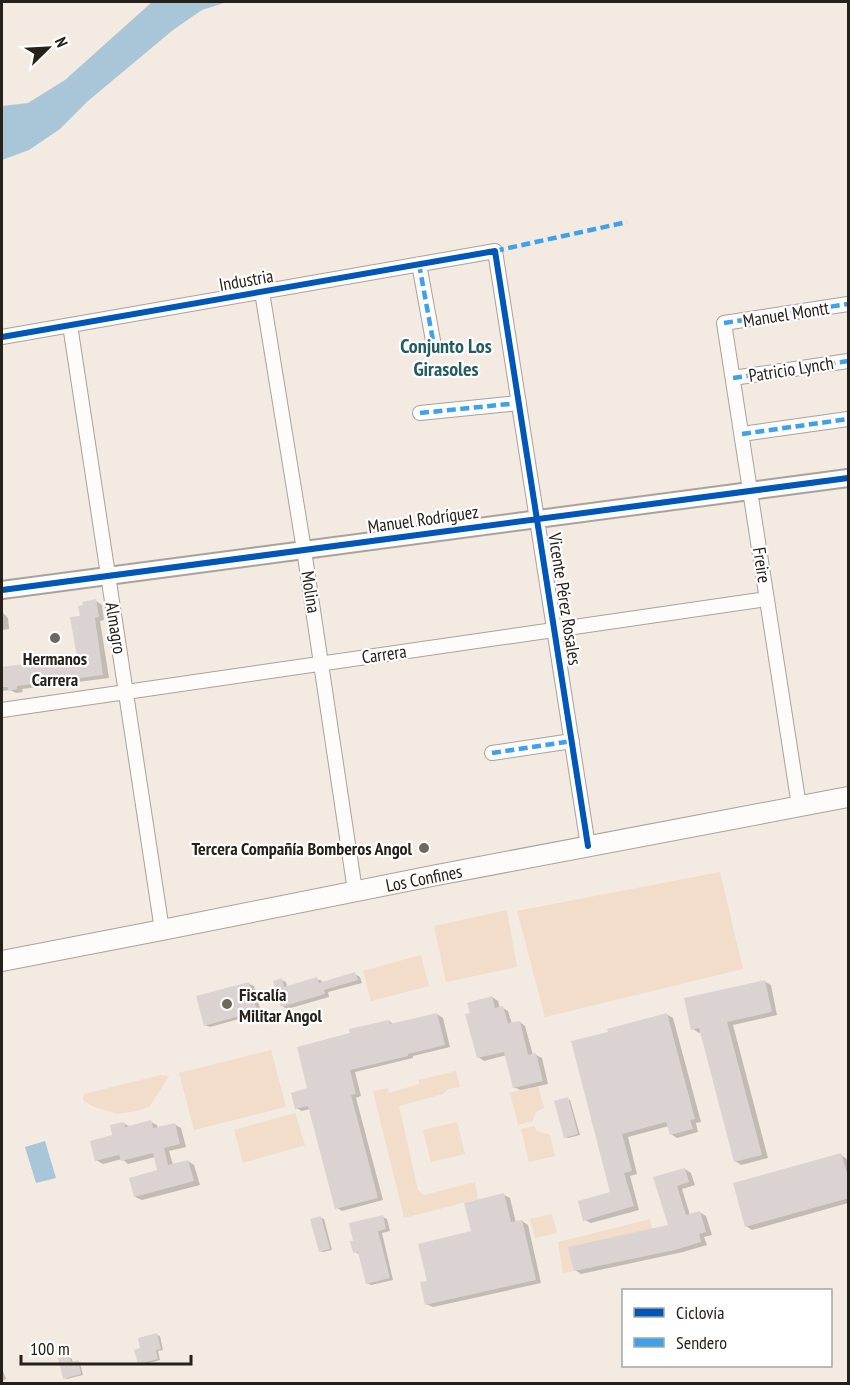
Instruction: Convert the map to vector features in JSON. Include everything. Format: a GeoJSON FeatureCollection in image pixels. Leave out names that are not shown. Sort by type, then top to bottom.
{"type":"FeatureCollection","features":[{"type":"Feature","properties":{"kind":"main road","name":"Los Confines"},"geometry":{"type":"LineString","coordinates":[[2,961],[849,797]]}},
{"type":"Feature","properties":{"kind":"street","name":"Industria"},"geometry":{"type":"LineString","coordinates":[[2,337],[495,251]]}},
{"type":"Feature","properties":{"kind":"street","name":"Vicente Pérez Rosales"},"geometry":{"type":"LineString","coordinates":[[495,251],[588,846]]}},
{"type":"Feature","properties":{"kind":"street"},"geometry":{"type":"LineString","coordinates":[[419,264],[434,346]]}},
{"type":"Feature","properties":{"kind":"street","name":"Molina"},"geometry":{"type":"LineString","coordinates":[[262,292],[322,663],[355,891]]}},
{"type":"Feature","properties":{"kind":"street","name":"Manuel Montt"},"geometry":{"type":"LineString","coordinates":[[724,323],[849,304]]}},
{"type":"Feature","properties":{"kind":"street","name":"Freire"},"geometry":{"type":"LineString","coordinates":[[724,323],[799,806]]}},
{"type":"Feature","properties":{"kind":"street","name":"Almagro"},"geometry":{"type":"LineString","coordinates":[[70,325],[162,930]]}},
{"type":"Feature","properties":{"kind":"street","name":"Patricio Lynch"},"geometry":{"type":"LineString","coordinates":[[733,378],[849,361]]}},
{"type":"Feature","properties":{"kind":"street"},"geometry":{"type":"LineString","coordinates":[[420,413],[519,403]]}},
{"type":"Feature","properties":{"kind":"street"},"geometry":{"type":"LineString","coordinates":[[742,434],[849,419]]}},
{"type":"Feature","properties":{"kind":"street","name":"Manuel Rodríguez"},"geometry":{"type":"LineString","coordinates":[[2,590],[849,478]]}},
{"type":"Feature","properties":{"kind":"street","name":"Carrera"},"geometry":{"type":"LineString","coordinates":[[2,710],[767,599]]}},
{"type":"Feature","properties":{"kind":"street"},"geometry":{"type":"LineString","coordinates":[[492,753],[572,741]]}},
{"type":"Feature","properties":{"kind":"shaded area"},"geometry":{"type":"Polygon","coordinates":[[[720,872],[743,969],[545,1017],[517,911],[720,872]]]}},
{"type":"Feature","properties":{"kind":"shaded area"},"geometry":{"type":"Polygon","coordinates":[[[507,910],[517,967],[446,982],[434,926],[507,910]]]}},
{"type":"Feature","properties":{"kind":"shaded area"},"geometry":{"type":"Polygon","coordinates":[[[421,955],[429,986],[371,1001],[363,971],[421,955]]]}},
{"type":"Feature","properties":{"kind":"shaded area"},"geometry":{"type":"Polygon","coordinates":[[[271,1050],[286,1107],[194,1130],[179,1073],[271,1050]]]}},
{"type":"Feature","properties":{"kind":"shaded area"},"geometry":{"type":"Polygon","coordinates":[[[456,1071],[460,1087],[399,1106],[418,1190],[424,1195],[475,1182],[478,1199],[404,1218],[373,1091],[388,1088],[389,1093],[419,1084],[419,1080],[456,1071]]]}},
{"type":"Feature","properties":{"kind":"shaded area"},"geometry":{"type":"Polygon","coordinates":[[[161,1075],[169,1076],[150,1106],[141,1110],[118,1114],[92,1106],[83,1100],[84,1094],[161,1075]]]}},
{"type":"Feature","properties":{"kind":"shaded area"},"geometry":{"type":"Polygon","coordinates":[[[538,1085],[544,1108],[536,1113],[533,1121],[518,1125],[510,1093],[538,1085]]]}},
{"type":"Feature","properties":{"kind":"shaded area"},"geometry":{"type":"Polygon","coordinates":[[[295,1113],[305,1145],[243,1163],[234,1130],[295,1113]]]}},
{"type":"Feature","properties":{"kind":"shaded area"},"geometry":{"type":"Polygon","coordinates":[[[457,1122],[465,1154],[431,1162],[423,1130],[457,1122]]]}},
{"type":"Feature","properties":{"kind":"shaded area"},"geometry":{"type":"Polygon","coordinates":[[[534,1126],[537,1131],[550,1135],[555,1156],[529,1162],[521,1129],[534,1126]]]}},
{"type":"Feature","properties":{"kind":"shaded area"},"geometry":{"type":"Polygon","coordinates":[[[552,1214],[557,1233],[535,1238],[530,1219],[552,1214]]]}},
{"type":"Feature","properties":{"kind":"shaded area"},"geometry":{"type":"Polygon","coordinates":[[[650,1219],[652,1229],[569,1248],[574,1271],[563,1273],[558,1242],[650,1219]]]}},
{"type":"Feature","properties":{"kind":"water"},"geometry":{"type":"Polygon","coordinates":[[[152,2],[227,2],[202,10],[173,30],[88,101],[60,129],[29,150],[2,160],[2,106],[28,103],[65,80],[152,2]]]}},
{"type":"Feature","properties":{"kind":"water"},"geometry":{"type":"Polygon","coordinates":[[[45,1141],[56,1178],[36,1183],[25,1147],[45,1141]]]}},
{"type":"Feature","properties":{"kind":"building"},"geometry":{"type":"Polygon","coordinates":[[[96,599],[99,617],[95,618],[103,675],[17,686],[17,689],[8,691],[8,687],[2,687],[2,667],[77,657],[70,617],[80,616],[78,606],[83,605],[82,602],[96,599]]]}},
{"type":"Feature","properties":{"kind":"building"},"geometry":{"type":"Polygon","coordinates":[[[355,972],[358,980],[324,990],[325,994],[281,1007],[273,981],[282,978],[284,987],[317,977],[319,983],[355,972]]]}},
{"type":"Feature","properties":{"kind":"building"},"geometry":{"type":"Polygon","coordinates":[[[765,980],[772,1012],[727,1022],[762,1155],[734,1162],[699,1028],[691,1030],[684,998],[765,980]]]}},
{"type":"Feature","properties":{"kind":"building","name":"Fiscalía Militar Angol"},"geometry":{"type":"Polygon","coordinates":[[[249,982],[257,1011],[204,1026],[196,996],[249,982]]]}},
{"type":"Feature","properties":{"kind":"building"},"geometry":{"type":"Polygon","coordinates":[[[492,996],[495,1008],[503,1006],[508,1023],[520,1021],[528,1055],[536,1053],[543,1081],[513,1088],[504,1052],[477,1058],[465,1014],[470,1013],[467,1003],[492,996]]]}},
{"type":"Feature","properties":{"kind":"building"},"geometry":{"type":"Polygon","coordinates":[[[437,1013],[445,1045],[350,1070],[356,1094],[351,1095],[378,1198],[335,1209],[308,1106],[295,1109],[291,1093],[307,1088],[297,1047],[350,1033],[349,1029],[389,1020],[390,1024],[437,1013]]]}},
{"type":"Feature","properties":{"kind":"building"},"geometry":{"type":"Polygon","coordinates":[[[667,1013],[695,1119],[690,1120],[693,1129],[670,1135],[666,1122],[622,1134],[632,1171],[624,1173],[634,1206],[583,1221],[578,1201],[610,1192],[571,1041],[667,1013]]]}},
{"type":"Feature","properties":{"kind":"building"},"geometry":{"type":"Polygon","coordinates":[[[568,1097],[578,1134],[564,1138],[554,1101],[568,1097]]]}},
{"type":"Feature","properties":{"kind":"building"},"geometry":{"type":"Polygon","coordinates":[[[151,1120],[153,1128],[175,1123],[180,1144],[164,1148],[168,1165],[188,1160],[194,1181],[134,1197],[129,1178],[157,1170],[153,1153],[121,1161],[119,1155],[95,1161],[90,1141],[112,1135],[110,1125],[124,1122],[125,1127],[151,1120]]]}},
{"type":"Feature","properties":{"kind":"building"},"geometry":{"type":"Polygon","coordinates":[[[841,1153],[849,1180],[849,1198],[745,1227],[733,1183],[841,1153]]]}},
{"type":"Feature","properties":{"kind":"building"},"geometry":{"type":"Polygon","coordinates":[[[685,1168],[689,1182],[677,1186],[686,1215],[700,1211],[706,1232],[699,1234],[701,1242],[675,1250],[574,1271],[568,1247],[668,1225],[653,1177],[685,1168]]]}},
{"type":"Feature","properties":{"kind":"building"},"geometry":{"type":"Polygon","coordinates":[[[504,1193],[511,1222],[522,1220],[536,1280],[425,1305],[420,1282],[427,1281],[418,1244],[471,1231],[464,1203],[504,1193]]]}},
{"type":"Feature","properties":{"kind":"building"},"geometry":{"type":"Polygon","coordinates":[[[383,1215],[386,1229],[378,1231],[390,1278],[366,1284],[358,1252],[353,1253],[349,1223],[383,1215]]]}},
{"type":"Feature","properties":{"kind":"building"},"geometry":{"type":"Polygon","coordinates":[[[321,1216],[330,1249],[319,1252],[310,1219],[321,1216]]]}},
{"type":"Feature","properties":{"kind":"building"},"geometry":{"type":"Polygon","coordinates":[[[157,1333],[161,1349],[156,1350],[158,1359],[138,1364],[134,1350],[140,1348],[138,1338],[157,1333]]]}},
{"type":"Feature","properties":{"kind":"building"},"geometry":{"type":"Polygon","coordinates":[[[69,1356],[71,1362],[78,1360],[81,1374],[63,1379],[58,1358],[69,1356]]]}},
{"type":"Feature","properties":{"kind":"marked path"},"geometry":{"type":"LineString","coordinates":[[495,251],[627,222]]}},
{"type":"Feature","properties":{"kind":"marked path"},"geometry":{"type":"LineString","coordinates":[[419,264],[434,346]]}},
{"type":"Feature","properties":{"kind":"marked path"},"geometry":{"type":"LineString","coordinates":[[724,323],[848,304]]}},
{"type":"Feature","properties":{"kind":"marked path"},"geometry":{"type":"LineString","coordinates":[[733,378],[848,361]]}},
{"type":"Feature","properties":{"kind":"marked path"},"geometry":{"type":"LineString","coordinates":[[420,413],[519,403]]}},
{"type":"Feature","properties":{"kind":"marked path"},"geometry":{"type":"LineString","coordinates":[[742,434],[848,419]]}},
{"type":"Feature","properties":{"kind":"marked path"},"geometry":{"type":"LineString","coordinates":[[492,753],[572,741]]}},
{"type":"Feature","properties":{"kind":"cycle path"},"geometry":{"type":"LineString","coordinates":[[2,337],[495,251],[588,846]]}},
{"type":"Feature","properties":{"kind":"cycle path"},"geometry":{"type":"LineString","coordinates":[[2,590],[848,478]]}},
{"type":"Feature","properties":{"kind":"place","name":"Hermanos Carrera"},"geometry":{"type":"Point","coordinates":[55,638]}},
{"type":"Feature","properties":{"kind":"place","name":"Tercera Compañía Bomberos Angol"},"geometry":{"type":"Point","coordinates":[424,848]}},
{"type":"Feature","properties":{"kind":"place","name":"Fiscalía Militar Angol"},"geometry":{"type":"Point","coordinates":[227,1004]}},
{"type":"Feature","properties":{"kind":"district","name":"Conjunto Los Girasoles"},"geometry":{"type":"Point","coordinates":[446,358]}}]}
